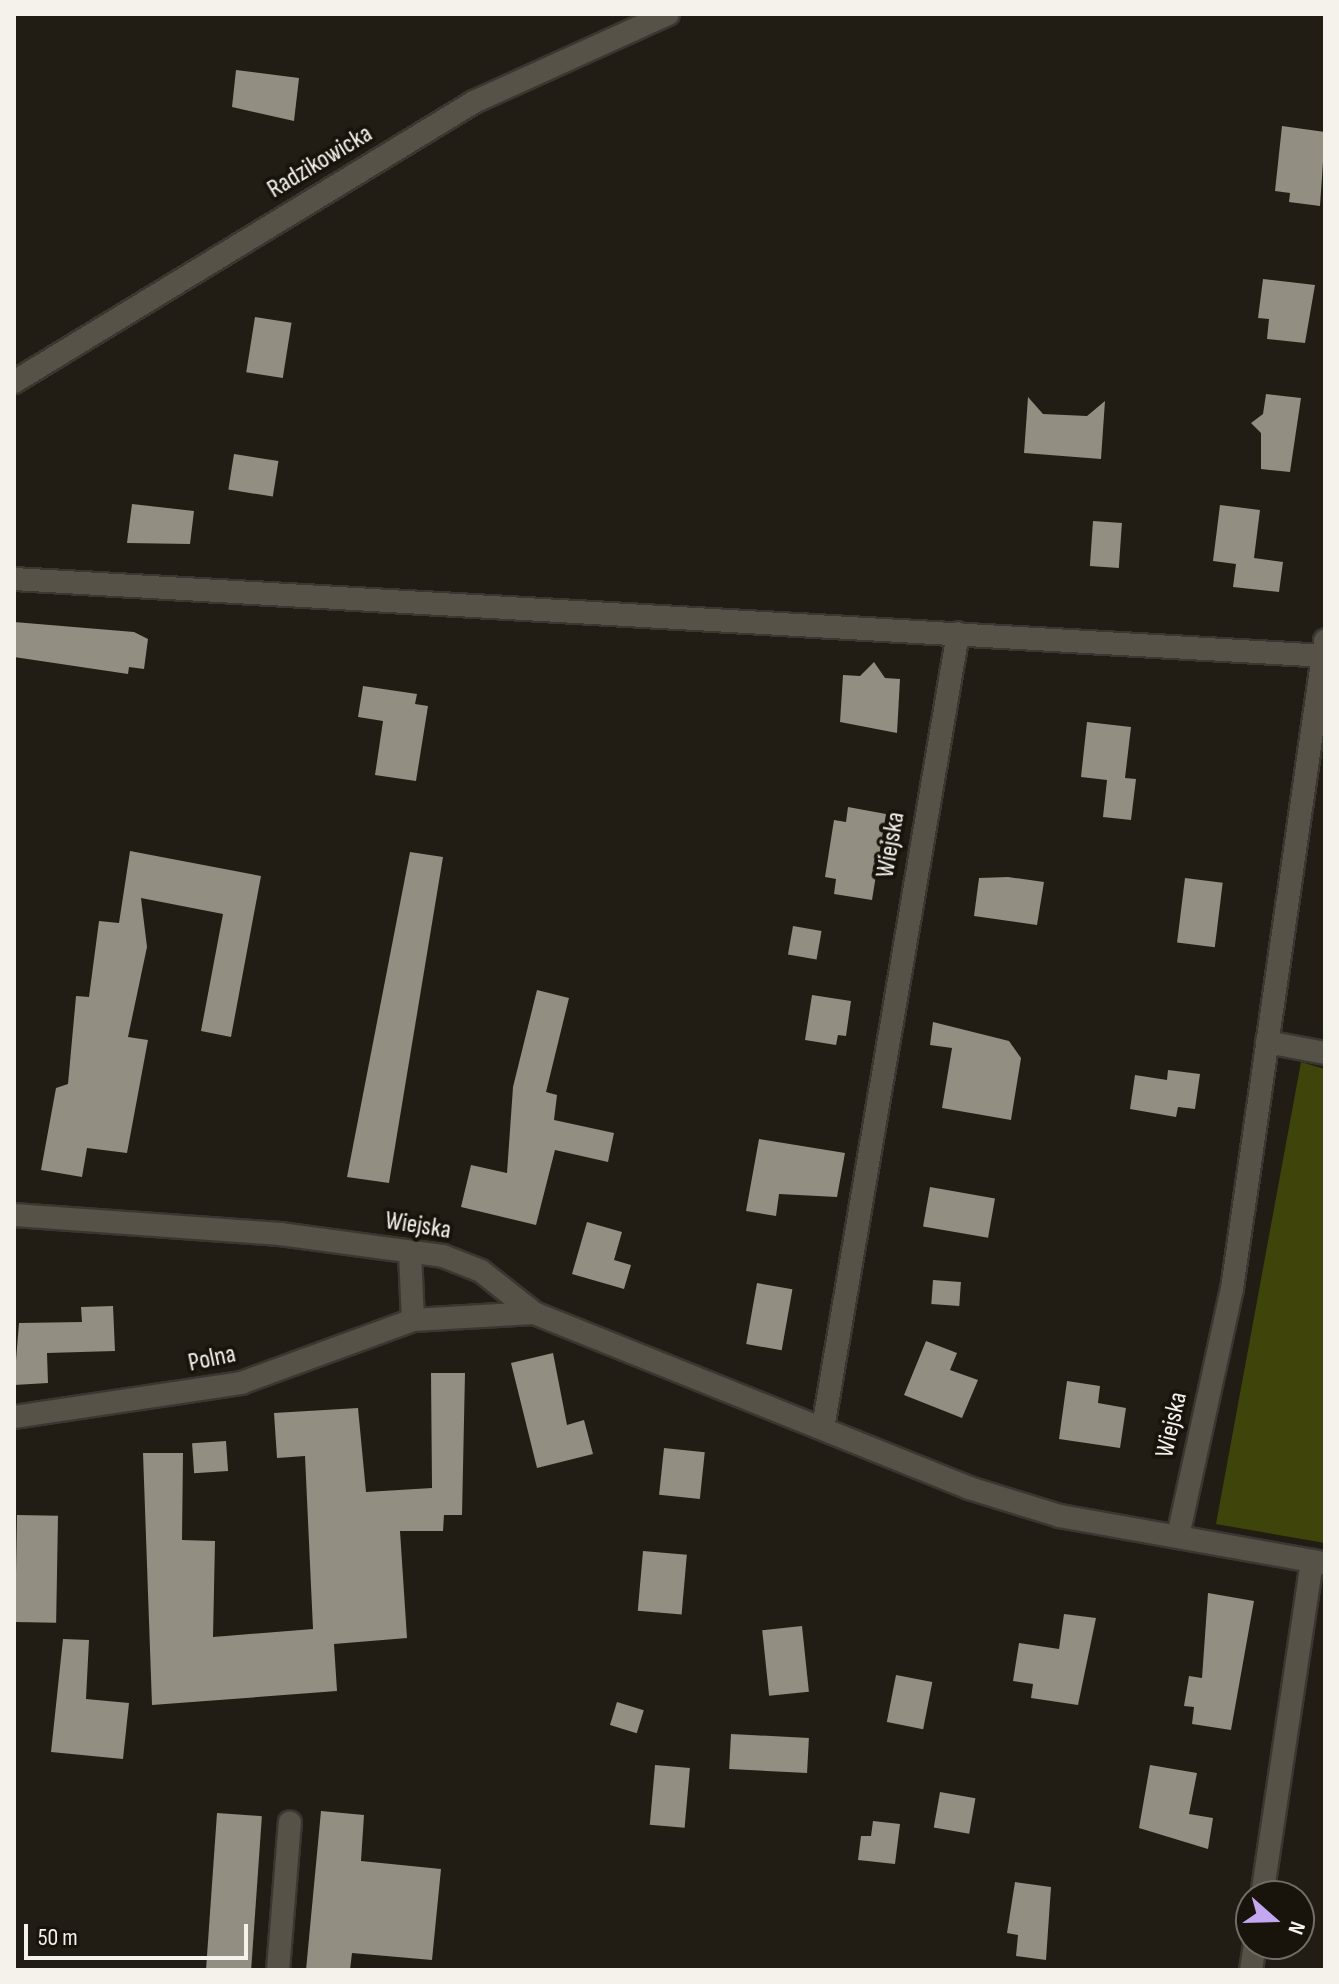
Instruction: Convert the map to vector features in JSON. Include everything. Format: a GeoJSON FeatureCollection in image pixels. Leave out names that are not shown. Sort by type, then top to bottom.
{"type":"FeatureCollection","features":[{"type":"Feature","properties":{"kind":"street","name":"Radzikowicka"},"geometry":{"type":"LineString","coordinates":[[14,382],[474,102],[668,14]]}},
{"type":"Feature","properties":{"kind":"street"},"geometry":{"type":"LineString","coordinates":[[14,579],[493,603],[958,633]]}},
{"type":"Feature","properties":{"kind":"street","name":"Wiejska"},"geometry":{"type":"LineString","coordinates":[[823,1428],[958,633],[1324,651],[1232,1289],[1178,1536]]}},
{"type":"Feature","properties":{"kind":"street"},"geometry":{"type":"LineString","coordinates":[[1267,1042],[1325,1053]]}},
{"type":"Feature","properties":{"kind":"street","name":"Wiejska"},"geometry":{"type":"LineString","coordinates":[[14,1215],[280,1234],[410,1252],[481,1271],[534,1313],[1023,1507],[1318,1562],[1265,1880]]}},
{"type":"Feature","properties":{"kind":"street"},"geometry":{"type":"LineString","coordinates":[[410,1252],[413,1320]]}},
{"type":"Feature","properties":{"kind":"street","name":"Polna"},"geometry":{"type":"LineString","coordinates":[[14,1417],[241,1383],[413,1320],[534,1313]]}},
{"type":"Feature","properties":{"kind":"street"},"geometry":{"type":"LineString","coordinates":[[278,1970],[290,1822]]}},
{"type":"Feature","properties":{"kind":"green space"},"geometry":{"type":"Polygon","coordinates":[[[1301,1062],[1325,1069],[1325,1543],[1216,1524],[1301,1062]]]}},
{"type":"Feature","properties":{"kind":"building"},"geometry":{"type":"Polygon","coordinates":[[[236,70],[299,78],[294,121],[232,107],[236,70]]]}},
{"type":"Feature","properties":{"kind":"building"},"geometry":{"type":"Polygon","coordinates":[[[1282,126],[1325,132],[1320,206],[1289,202],[1290,193],[1275,191],[1282,126]]]}},
{"type":"Feature","properties":{"kind":"building"},"geometry":{"type":"Polygon","coordinates":[[[1263,279],[1315,285],[1305,343],[1267,339],[1269,319],[1258,318],[1263,279]]]}},
{"type":"Feature","properties":{"kind":"building"},"geometry":{"type":"Polygon","coordinates":[[[255,317],[292,323],[283,378],[246,372],[255,317]]]}},
{"type":"Feature","properties":{"kind":"building"},"geometry":{"type":"Polygon","coordinates":[[[1266,394],[1301,398],[1290,472],[1261,469],[1261,433],[1251,423],[1263,414],[1266,394]]]}},
{"type":"Feature","properties":{"kind":"building"},"geometry":{"type":"Polygon","coordinates":[[[1028,397],[1043,414],[1087,416],[1105,401],[1101,459],[1024,453],[1028,397]]]}},
{"type":"Feature","properties":{"kind":"building"},"geometry":{"type":"Polygon","coordinates":[[[234,454],[278,461],[273,497],[228,490],[234,454]]]}},
{"type":"Feature","properties":{"kind":"building"},"geometry":{"type":"Polygon","coordinates":[[[132,504],[194,511],[190,544],[127,543],[132,504]]]}},
{"type":"Feature","properties":{"kind":"building"},"geometry":{"type":"Polygon","coordinates":[[[1220,505],[1260,510],[1254,558],[1283,562],[1279,592],[1233,587],[1236,564],[1213,561],[1220,505]]]}},
{"type":"Feature","properties":{"kind":"building"},"geometry":{"type":"Polygon","coordinates":[[[1093,521],[1122,523],[1119,568],[1090,566],[1093,521]]]}},
{"type":"Feature","properties":{"kind":"building"},"geometry":{"type":"Polygon","coordinates":[[[14,622],[134,632],[148,639],[144,669],[129,667],[128,674],[14,657],[14,622]]]}},
{"type":"Feature","properties":{"kind":"building"},"geometry":{"type":"Polygon","coordinates":[[[874,662],[885,678],[900,679],[897,733],[840,722],[843,675],[860,676],[874,662]]]}},
{"type":"Feature","properties":{"kind":"building"},"geometry":{"type":"Polygon","coordinates":[[[363,686],[417,694],[415,704],[428,706],[416,781],[375,775],[383,721],[358,717],[363,686]]]}},
{"type":"Feature","properties":{"kind":"building"},"geometry":{"type":"Polygon","coordinates":[[[1087,722],[1131,727],[1125,778],[1136,779],[1131,820],[1103,817],[1107,780],[1081,777],[1087,722]]]}},
{"type":"Feature","properties":{"kind":"building"},"geometry":{"type":"Polygon","coordinates":[[[848,807],[886,814],[872,900],[834,894],[836,879],[825,877],[834,820],[846,822],[848,807]]]}},
{"type":"Feature","properties":{"kind":"building"},"geometry":{"type":"Polygon","coordinates":[[[130,851],[261,876],[231,1037],[201,1031],[223,914],[141,898],[147,947],[128,1037],[148,1040],[127,1153],[87,1148],[82,1177],[41,1170],[56,1088],[68,1084],[76,996],[89,997],[99,921],[119,923],[130,851]]]}},
{"type":"Feature","properties":{"kind":"building"},"geometry":{"type":"Polygon","coordinates":[[[410,852],[443,857],[389,1183],[347,1177],[410,852]]]}},
{"type":"Feature","properties":{"kind":"building"},"geometry":{"type":"Polygon","coordinates":[[[1008,877],[1044,882],[1037,925],[974,916],[979,878],[1008,877]]]}},
{"type":"Feature","properties":{"kind":"building"},"geometry":{"type":"Polygon","coordinates":[[[1185,878],[1223,883],[1215,947],[1177,943],[1185,878]]]}},
{"type":"Feature","properties":{"kind":"building"},"geometry":{"type":"Polygon","coordinates":[[[793,926],[822,931],[817,960],[788,955],[793,926]]]}},
{"type":"Feature","properties":{"kind":"building"},"geometry":{"type":"Polygon","coordinates":[[[537,990],[569,998],[546,1092],[557,1095],[554,1120],[614,1133],[608,1162],[555,1150],[536,1225],[461,1207],[471,1165],[507,1173],[513,1087],[537,990]]]}},
{"type":"Feature","properties":{"kind":"building"},"geometry":{"type":"Polygon","coordinates":[[[812,995],[851,1001],[846,1036],[838,1035],[836,1045],[805,1040],[812,995]]]}},
{"type":"Feature","properties":{"kind":"building"},"geometry":{"type":"Polygon","coordinates":[[[933,1022],[1009,1041],[1021,1058],[1011,1120],[942,1108],[952,1048],[930,1045],[933,1022]]]}},
{"type":"Feature","properties":{"kind":"building"},"geometry":{"type":"Polygon","coordinates":[[[1168,1070],[1200,1074],[1195,1109],[1178,1107],[1176,1117],[1130,1109],[1135,1075],[1167,1080],[1168,1070]]]}},
{"type":"Feature","properties":{"kind":"building"},"geometry":{"type":"Polygon","coordinates":[[[759,1139],[845,1153],[837,1197],[779,1194],[776,1216],[746,1211],[759,1139]]]}},
{"type":"Feature","properties":{"kind":"building"},"geometry":{"type":"Polygon","coordinates":[[[930,1187],[995,1198],[988,1238],[923,1226],[930,1187]]]}},
{"type":"Feature","properties":{"kind":"building"},"geometry":{"type":"Polygon","coordinates":[[[587,1222],[622,1232],[614,1260],[631,1265],[624,1289],[572,1274],[587,1222]]]}},
{"type":"Feature","properties":{"kind":"building"},"geometry":{"type":"Polygon","coordinates":[[[933,1280],[961,1282],[959,1306],[931,1304],[933,1280]]]}},
{"type":"Feature","properties":{"kind":"building"},"geometry":{"type":"Polygon","coordinates":[[[757,1283],[792,1289],[782,1350],[746,1344],[757,1283]]]}},
{"type":"Feature","properties":{"kind":"building"},"geometry":{"type":"Polygon","coordinates":[[[113,1306],[115,1351],[47,1353],[48,1383],[14,1385],[19,1323],[82,1322],[81,1307],[113,1306]]]}},
{"type":"Feature","properties":{"kind":"building"},"geometry":{"type":"Polygon","coordinates":[[[926,1341],[957,1353],[950,1370],[978,1380],[962,1418],[904,1395],[926,1341]]]}},
{"type":"Feature","properties":{"kind":"building"},"geometry":{"type":"Polygon","coordinates":[[[553,1353],[567,1425],[584,1420],[593,1454],[537,1468],[511,1363],[553,1353]]]}},
{"type":"Feature","properties":{"kind":"building"},"geometry":{"type":"Polygon","coordinates":[[[431,1373],[465,1373],[462,1515],[444,1515],[443,1531],[400,1531],[407,1638],[334,1644],[337,1691],[152,1705],[143,1453],[183,1453],[182,1540],[215,1541],[213,1637],[313,1629],[305,1456],[277,1458],[274,1413],[358,1408],[366,1492],[432,1488],[431,1373]]]}},
{"type":"Feature","properties":{"kind":"building"},"geometry":{"type":"Polygon","coordinates":[[[1067,1381],[1100,1386],[1098,1403],[1126,1408],[1120,1448],[1059,1439],[1067,1381]]]}},
{"type":"Feature","properties":{"kind":"building"},"geometry":{"type":"Polygon","coordinates":[[[226,1441],[228,1471],[194,1473],[192,1443],[226,1441]]]}},
{"type":"Feature","properties":{"kind":"building"},"geometry":{"type":"Polygon","coordinates":[[[664,1448],[705,1452],[700,1499],[659,1495],[664,1448]]]}},
{"type":"Feature","properties":{"kind":"building"},"geometry":{"type":"Polygon","coordinates":[[[17,1515],[58,1516],[56,1623],[15,1622],[17,1515]]]}},
{"type":"Feature","properties":{"kind":"building"},"geometry":{"type":"Polygon","coordinates":[[[643,1551],[687,1555],[682,1615],[638,1611],[643,1551]]]}},
{"type":"Feature","properties":{"kind":"building"},"geometry":{"type":"Polygon","coordinates":[[[1208,1593],[1254,1601],[1231,1730],[1192,1724],[1194,1707],[1184,1706],[1189,1676],[1202,1678],[1208,1593]]]}},
{"type":"Feature","properties":{"kind":"building"},"geometry":{"type":"Polygon","coordinates":[[[1064,1614],[1096,1618],[1078,1705],[1031,1698],[1033,1684],[1013,1681],[1019,1643],[1059,1649],[1064,1614]]]}},
{"type":"Feature","properties":{"kind":"building"},"geometry":{"type":"Polygon","coordinates":[[[802,1626],[809,1692],[769,1696],[762,1630],[802,1626]]]}},
{"type":"Feature","properties":{"kind":"building"},"geometry":{"type":"Polygon","coordinates":[[[63,1639],[89,1640],[86,1699],[129,1703],[123,1759],[51,1752],[63,1639]]]}},
{"type":"Feature","properties":{"kind":"building"},"geometry":{"type":"Polygon","coordinates":[[[896,1675],[932,1682],[923,1729],[887,1722],[896,1675]]]}},
{"type":"Feature","properties":{"kind":"building"},"geometry":{"type":"Polygon","coordinates":[[[617,1702],[644,1710],[637,1733],[610,1725],[617,1702]]]}},
{"type":"Feature","properties":{"kind":"building"},"geometry":{"type":"Polygon","coordinates":[[[731,1734],[809,1738],[807,1773],[729,1769],[731,1734]]]}},
{"type":"Feature","properties":{"kind":"building"},"geometry":{"type":"Polygon","coordinates":[[[655,1765],[690,1768],[685,1828],[650,1825],[655,1765]]]}},
{"type":"Feature","properties":{"kind":"building"},"geometry":{"type":"Polygon","coordinates":[[[1150,1765],[1197,1773],[1189,1814],[1213,1818],[1208,1849],[1139,1828],[1150,1765]]]}},
{"type":"Feature","properties":{"kind":"building"},"geometry":{"type":"Polygon","coordinates":[[[940,1792],[975,1798],[969,1834],[934,1827],[940,1792]]]}},
{"type":"Feature","properties":{"kind":"building"},"geometry":{"type":"Polygon","coordinates":[[[321,1811],[364,1815],[361,1861],[441,1869],[432,1960],[352,1953],[350,1970],[306,1970],[321,1811]]]}},
{"type":"Feature","properties":{"kind":"building"},"geometry":{"type":"Polygon","coordinates":[[[217,1813],[262,1816],[251,1970],[206,1970],[217,1813]]]}},
{"type":"Feature","properties":{"kind":"building"},"geometry":{"type":"Polygon","coordinates":[[[873,1821],[900,1824],[895,1864],[858,1860],[861,1836],[871,1836],[873,1821]]]}},
{"type":"Feature","properties":{"kind":"building"},"geometry":{"type":"Polygon","coordinates":[[[1015,1882],[1051,1887],[1046,1960],[1016,1956],[1018,1935],[1007,1933],[1015,1882]]]}}]}
